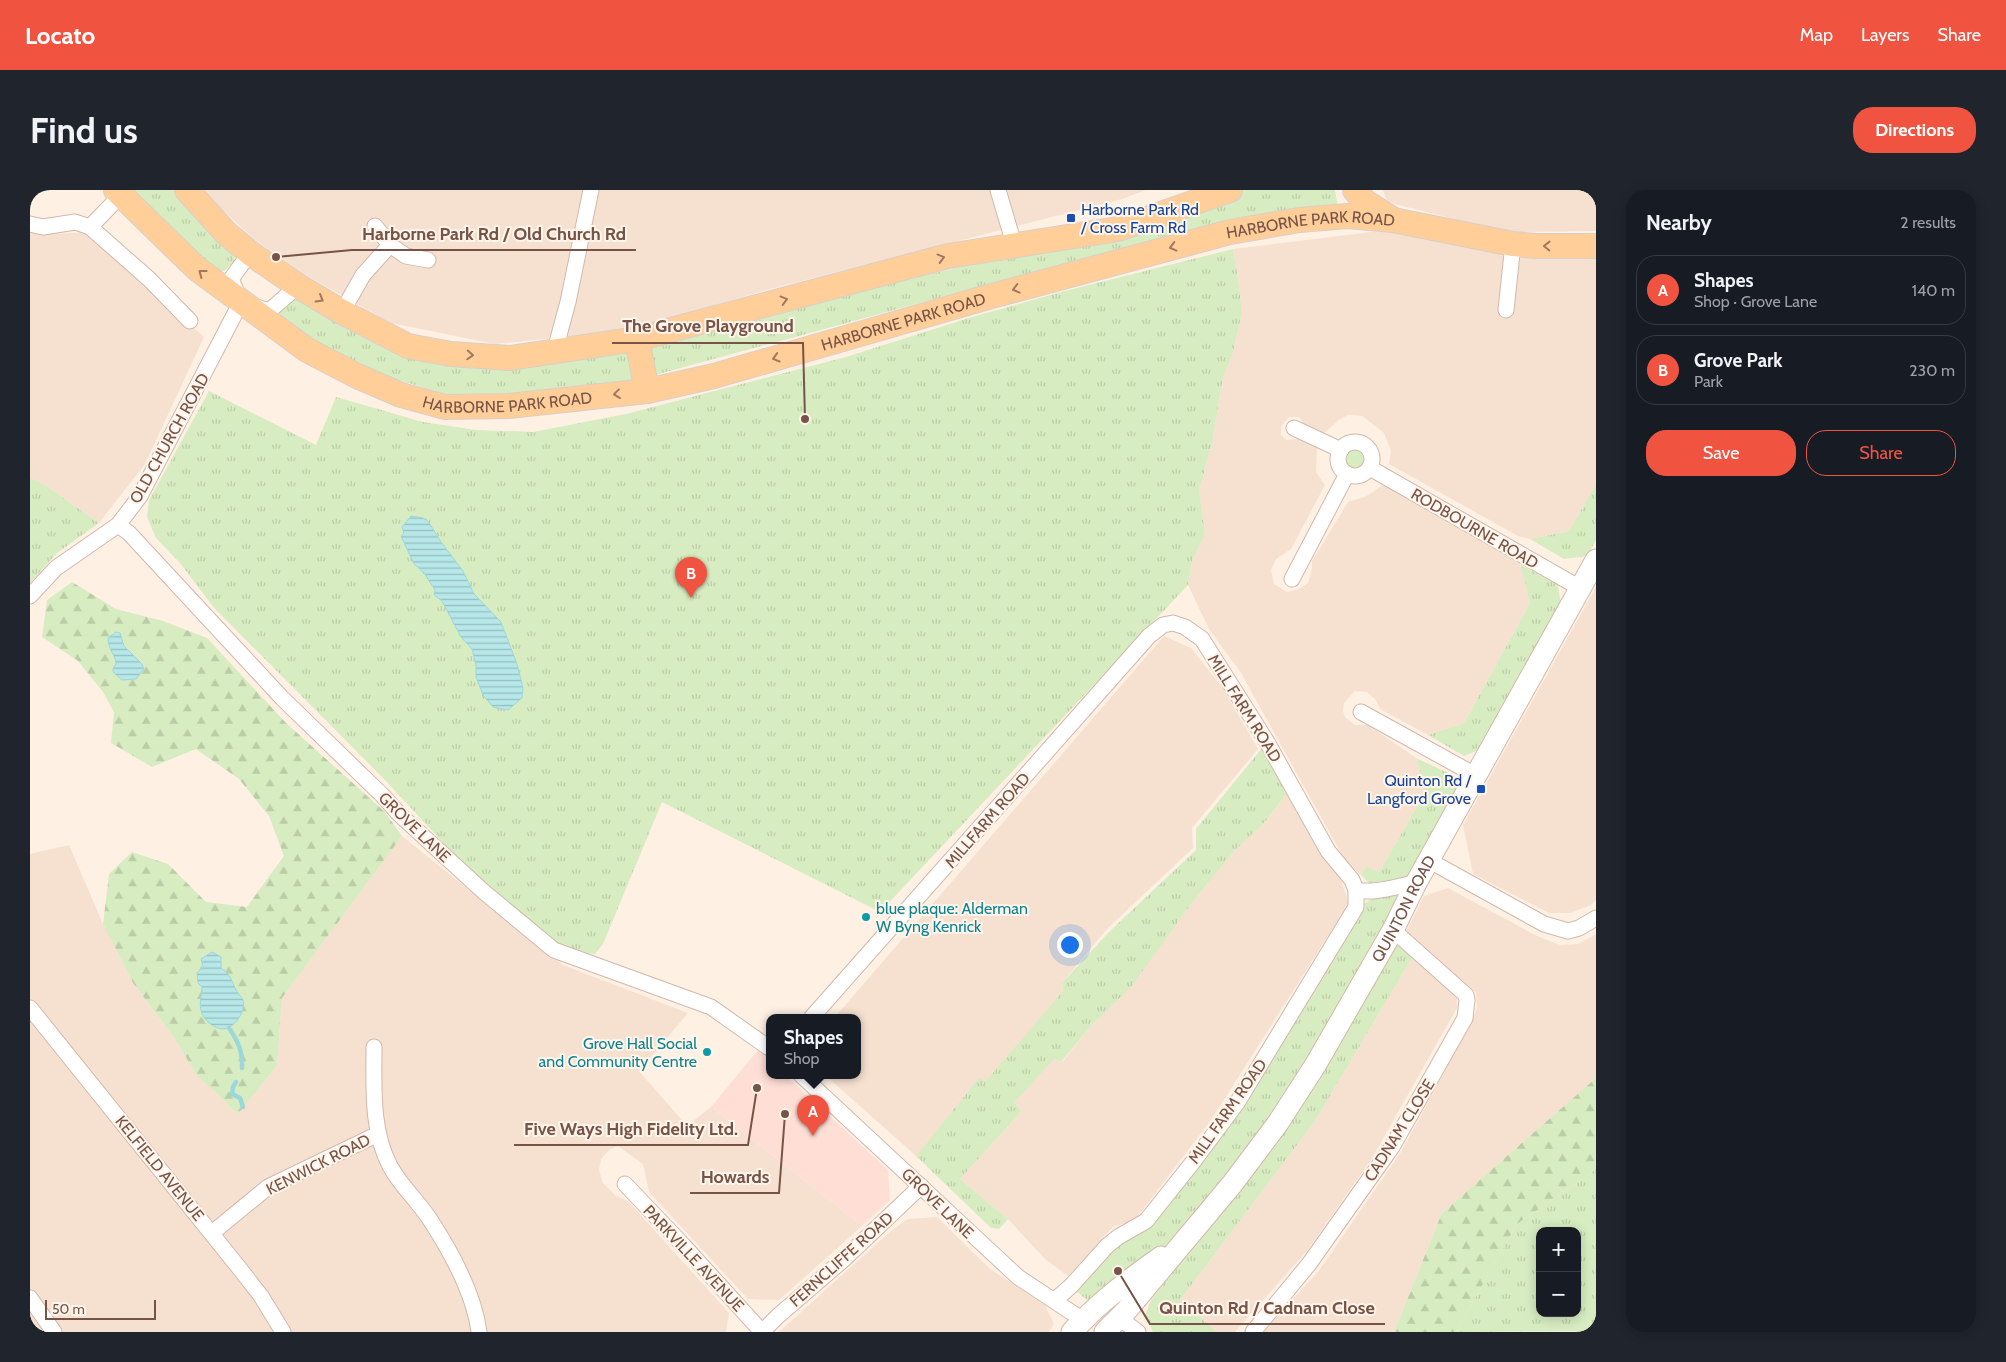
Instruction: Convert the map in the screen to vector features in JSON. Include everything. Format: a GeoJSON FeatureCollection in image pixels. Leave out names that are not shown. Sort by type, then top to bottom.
{"type":"FeatureCollection","features":[{"type":"Feature","properties":{"kind":"main road"},"geometry":{"type":"LineString","coordinates":[[188,190],[226,233],[250,253],[298,286],[342,312],[408,346],[451,354],[510,358],[638,339],[948,256],[1118,228],[1230,190]]}},
{"type":"Feature","properties":{"kind":"main road"},"geometry":{"type":"LineString","coordinates":[[1356,190],[1364,201],[1393,220]]}},
{"type":"Feature","properties":{"kind":"main road","name":"HARBORNE PARK ROAD"},"geometry":{"type":"LineString","coordinates":[[118,193],[196,268],[307,350],[357,376],[401,395],[444,407],[509,406],[570,400],[647,390],[714,376],[988,297],[1230,232],[1299,220],[1348,216],[1393,220],[1513,244],[1596,246]]}},
{"type":"Feature","properties":{"kind":"main road"},"geometry":{"type":"LineString","coordinates":[[638,339],[647,390]]}},
{"type":"Feature","properties":{"kind":"street"},"geometry":{"type":"LineString","coordinates":[[555,350],[568,302],[592,190]]}},
{"type":"Feature","properties":{"kind":"street"},"geometry":{"type":"LineString","coordinates":[[998,190],[1014,244]]}},
{"type":"Feature","properties":{"kind":"street","name":"HARBORNE PARK ROAD"},"geometry":{"type":"LineString","coordinates":[[90,227],[118,193]]}},
{"type":"Feature","properties":{"kind":"street"},"geometry":{"type":"LineString","coordinates":[[30,224],[43,227],[75,222],[90,227],[149,279],[190,321]]}},
{"type":"Feature","properties":{"kind":"street"},"geometry":{"type":"LineString","coordinates":[[375,226],[390,245],[406,256],[428,260]]}},
{"type":"Feature","properties":{"kind":"street"},"geometry":{"type":"LineString","coordinates":[[1506,310],[1513,244]]}},
{"type":"Feature","properties":{"kind":"street"},"geometry":{"type":"LineString","coordinates":[[342,312],[364,276],[390,245]]}},
{"type":"Feature","properties":{"kind":"street"},"geometry":{"type":"LineString","coordinates":[[250,253],[231,279],[241,302],[269,311],[298,286]]}},
{"type":"Feature","properties":{"kind":"street","name":"OLD CHURCH ROAD"},"geometry":{"type":"LineString","coordinates":[[30,596],[56,568],[118,525],[140,496],[241,302]]}},
{"type":"Feature","properties":{"kind":"street"},"geometry":{"type":"LineString","coordinates":[[1294,428],[1341,450]]}},
{"type":"Feature","properties":{"kind":"street"},"geometry":{"type":"LineString","coordinates":[[1357,442],[1362,444],[1371,454],[1370,468],[1362,475],[1352,476],[1342,471],[1338,461],[1341,450],[1348,444],[1357,442]]}},
{"type":"Feature","properties":{"kind":"street","name":"RODBOURNE ROAD"},"geometry":{"type":"LineString","coordinates":[[1370,468],[1580,588]]}},
{"type":"Feature","properties":{"kind":"street"},"geometry":{"type":"LineString","coordinates":[[1292,579],[1347,474]]}},
{"type":"Feature","properties":{"kind":"street","name":"GROVE LANE"},"geometry":{"type":"LineString","coordinates":[[118,525],[129,533],[282,698],[382,795],[399,814],[484,892],[554,950],[711,1007],[766,1046]]}},
{"type":"Feature","properties":{"kind":"street","name":"QUINTON ROAD"},"geometry":{"type":"LineString","coordinates":[[1078,1326],[1115,1314],[1185,1242],[1278,1123],[1316,1064],[1393,930],[1416,883],[1430,861],[1596,560]]}},
{"type":"Feature","properties":{"kind":"street","name":"MILL FARM ROAD"},"geometry":{"type":"LineString","coordinates":[[1055,1300],[1071,1286],[1107,1246],[1118,1237],[1146,1221],[1237,1103],[1356,907],[1356,890],[1352,880],[1328,851],[1268,742],[1202,640],[1185,627],[1173,624],[1163,625]]}},
{"type":"Feature","properties":{"kind":"street","name":"MILLFARM ROAD"},"geometry":{"type":"LineString","coordinates":[[815,1014],[1149,636],[1163,625]]}},
{"type":"Feature","properties":{"kind":"street"},"geometry":{"type":"LineString","coordinates":[[1361,712],[1477,776]]}},
{"type":"Feature","properties":{"kind":"street"},"geometry":{"type":"LineString","coordinates":[[1430,861],[1544,924],[1568,931],[1579,928],[1596,918]]}},
{"type":"Feature","properties":{"kind":"street"},"geometry":{"type":"LineString","coordinates":[[1356,890],[1370,893],[1416,883]]}},
{"type":"Feature","properties":{"kind":"street","name":"CADNAM CLOSE"},"geometry":{"type":"LineString","coordinates":[[1253,1332],[1309,1264],[1392,1147],[1465,1018],[1466,995],[1393,930]]}},
{"type":"Feature","properties":{"kind":"street","name":"KELFIELD AVENUE"},"geometry":{"type":"LineString","coordinates":[[30,1008],[212,1233],[261,1296],[283,1332]]}},
{"type":"Feature","properties":{"kind":"street"},"geometry":{"type":"LineString","coordinates":[[374,1047],[374,1103],[378,1134],[390,1167],[429,1218],[459,1270],[479,1332]]}},
{"type":"Feature","properties":{"kind":"street","name":"GROVE LANE"},"geometry":{"type":"LineString","coordinates":[[805,1079],[921,1186],[962,1227],[1018,1277],[1055,1300],[1078,1326]]}},
{"type":"Feature","properties":{"kind":"street","name":"KENWICK ROAD"},"geometry":{"type":"LineString","coordinates":[[212,1233],[268,1187],[378,1134]]}},
{"type":"Feature","properties":{"kind":"street","name":"PARKVILLE AVENUE"},"geometry":{"type":"LineString","coordinates":[[625,1184],[762,1332]]}},
{"type":"Feature","properties":{"kind":"street","name":"FERNCLIFFE ROAD"},"geometry":{"type":"LineString","coordinates":[[762,1332],[843,1260],[921,1186]]}},
{"type":"Feature","properties":{"kind":"street"},"geometry":{"type":"LineString","coordinates":[[30,1298],[54,1332]]}},
{"type":"Feature","properties":{"kind":"street"},"geometry":{"type":"LineString","coordinates":[[1115,1314],[1138,1332]]}},
{"type":"Feature","properties":{"kind":"shaded area"},"geometry":{"type":"Polygon","coordinates":[[[201,190],[1146,190],[1122,199],[763,291],[630,330],[495,344],[391,323],[302,273],[254,239],[201,190]]]}},
{"type":"Feature","properties":{"kind":"shaded area"},"geometry":{"type":"Polygon","coordinates":[[[1383,190],[1596,190],[1596,231],[1516,232],[1478,225],[1387,202],[1383,190]]]}},
{"type":"Feature","properties":{"kind":"shaded area"},"geometry":{"type":"Polygon","coordinates":[[[30,220],[58,234],[86,232],[204,337],[145,464],[99,523],[42,483],[30,478],[30,220]]]}},
{"type":"Feature","properties":{"kind":"shaded area"},"geometry":{"type":"Polygon","coordinates":[[[1387,230],[1471,246],[1596,259],[1596,484],[1569,531],[1530,539],[1518,536],[1389,464],[1391,451],[1384,433],[1362,416],[1348,415],[1339,420],[1322,435],[1306,427],[1299,417],[1289,417],[1281,426],[1281,435],[1287,440],[1298,439],[1317,448],[1316,472],[1325,485],[1291,549],[1276,559],[1271,570],[1274,584],[1287,592],[1299,589],[1308,583],[1312,561],[1348,502],[1365,497],[1383,485],[1520,564],[1530,603],[1464,723],[1428,735],[1380,709],[1375,699],[1367,692],[1355,691],[1344,703],[1343,711],[1345,717],[1355,725],[1368,725],[1416,758],[1426,791],[1379,872],[1367,866],[1361,875],[1346,862],[1241,673],[1209,629],[1188,585],[1192,561],[1205,534],[1199,491],[1212,443],[1223,377],[1232,356],[1242,313],[1233,249],[1387,230]]]}},
{"type":"Feature","properties":{"kind":"shaded area"},"geometry":{"type":"Polygon","coordinates":[[[1596,587],[1596,900],[1591,905],[1570,913],[1549,913],[1473,874],[1463,825],[1596,587]]]}},
{"type":"Feature","properties":{"kind":"shaded area"},"geometry":{"type":"Polygon","coordinates":[[[1164,636],[1191,648],[1222,687],[1258,749],[1192,828],[1193,848],[1107,929],[1062,983],[1063,991],[1028,1033],[986,1081],[979,1079],[916,1156],[829,1079],[861,1079],[861,1014],[838,1014],[1164,636]]]}},
{"type":"Feature","properties":{"kind":"shaded area"},"geometry":{"type":"Polygon","coordinates":[[[1287,794],[1340,878],[1349,903],[1211,1120],[1135,1220],[1113,1227],[1068,1276],[1045,1259],[1008,1219],[960,1179],[1021,1112],[1015,1102],[1055,1057],[1062,1062],[1091,1026],[1130,987],[1191,904],[1235,850],[1264,823],[1287,794]]]}},
{"type":"Feature","properties":{"kind":"shaded area"},"geometry":{"type":"Polygon","coordinates":[[[402,836],[563,965],[688,1013],[639,1071],[687,1126],[711,1107],[862,1226],[779,1300],[748,1299],[649,1192],[643,1164],[618,1146],[609,1150],[601,1159],[599,1170],[603,1183],[615,1195],[629,1202],[729,1313],[726,1332],[30,1332],[30,854],[69,845],[103,924],[133,983],[173,1036],[196,1074],[238,1114],[277,1066],[282,998],[402,836]]]}},
{"type":"Feature","properties":{"kind":"shaded area"},"geometry":{"type":"Polygon","coordinates":[[[1448,888],[1537,936],[1560,945],[1578,944],[1596,934],[1596,1078],[1442,1213],[1394,1332],[1262,1332],[1318,1272],[1401,1152],[1472,1021],[1477,1008],[1476,992],[1406,932],[1424,896],[1448,888]]]}},
{"type":"Feature","properties":{"kind":"shaded area"},"geometry":{"type":"Polygon","coordinates":[[[1412,958],[1457,995],[1457,1008],[1371,1160],[1306,1252],[1235,1332],[1217,1332],[1180,1300],[1315,1121],[1412,958]]]}},
{"type":"Feature","properties":{"kind":"shaded area"},"geometry":{"type":"Polygon","coordinates":[[[758,1050],[766,1057],[766,1079],[789,1079],[888,1170],[890,1200],[862,1226],[711,1107],[758,1050]]]}},
{"type":"Feature","properties":{"kind":"shaded area"},"geometry":{"type":"Polygon","coordinates":[[[937,1217],[990,1269],[1045,1305],[1054,1324],[1049,1332],[779,1332],[892,1230],[908,1219],[937,1217]]]}},
{"type":"Feature","properties":{"kind":"green space"},"geometry":{"type":"Polygon","coordinates":[[[130,190],[182,190],[235,247],[234,262],[224,271],[212,270],[130,190]]]}},
{"type":"Feature","properties":{"kind":"green space"},"geometry":{"type":"Polygon","coordinates":[[[1243,190],[1335,190],[1338,207],[1014,281],[997,282],[633,381],[546,395],[448,395],[395,379],[347,361],[275,317],[299,295],[402,352],[658,340],[988,260],[1235,194],[1243,190]]]}},
{"type":"Feature","properties":{"kind":"green space"},"geometry":{"type":"Polygon","coordinates":[[[1233,249],[1242,313],[1232,356],[1223,377],[1212,443],[1199,491],[1205,534],[1192,561],[1188,585],[880,912],[662,802],[603,944],[595,954],[580,953],[560,945],[464,865],[384,779],[215,609],[180,563],[156,538],[147,517],[149,500],[209,391],[316,445],[336,397],[423,422],[476,430],[533,432],[626,414],[846,357],[972,317],[1065,291],[1233,249]]]}},
{"type":"Feature","properties":{"kind":"green space"},"geometry":{"type":"Polygon","coordinates":[[[1350,448],[1358,448],[1364,454],[1364,462],[1358,468],[1350,468],[1344,462],[1344,454],[1350,448]]]}},
{"type":"Feature","properties":{"kind":"green space"},"geometry":{"type":"Polygon","coordinates":[[[30,478],[42,483],[99,523],[57,553],[30,583],[30,478]]]}},
{"type":"Feature","properties":{"kind":"green space"},"geometry":{"type":"Polygon","coordinates":[[[1596,484],[1596,540],[1587,556],[1564,559],[1530,539],[1569,531],[1596,484]]]}},
{"type":"Feature","properties":{"kind":"green space"},"geometry":{"type":"Polygon","coordinates":[[[1520,564],[1558,585],[1561,605],[1481,749],[1464,756],[1428,735],[1464,723],[1530,603],[1520,564]]]}},
{"type":"Feature","properties":{"kind":"green space"},"geometry":{"type":"Polygon","coordinates":[[[72,582],[116,609],[163,621],[207,638],[286,723],[385,812],[402,836],[282,998],[277,1066],[238,1114],[196,1074],[173,1036],[133,983],[103,924],[109,874],[132,852],[168,864],[206,902],[247,907],[284,856],[269,816],[239,779],[196,749],[152,767],[111,743],[114,712],[103,692],[78,661],[42,637],[47,600],[72,582]]]}},
{"type":"Feature","properties":{"kind":"green space"},"geometry":{"type":"Polygon","coordinates":[[[1267,742],[1293,786],[1264,823],[1235,850],[1191,904],[1131,987],[1091,1026],[1061,1062],[1055,1058],[1015,1102],[1021,1112],[960,1179],[1008,1219],[999,1229],[991,1228],[916,1156],[979,1078],[986,1081],[1063,991],[1062,983],[1109,932],[1196,850],[1196,829],[1267,742]]]}},
{"type":"Feature","properties":{"kind":"green space"},"geometry":{"type":"Polygon","coordinates":[[[1416,758],[1457,777],[1462,789],[1412,877],[1369,883],[1361,875],[1367,866],[1379,872],[1426,791],[1416,758]]]}},
{"type":"Feature","properties":{"kind":"green space"},"geometry":{"type":"Polygon","coordinates":[[[1398,894],[1403,897],[1269,1123],[1208,1202],[1163,1248],[1090,1302],[1077,1292],[1115,1246],[1138,1233],[1264,1068],[1365,903],[1374,898],[1398,894]]]}},
{"type":"Feature","properties":{"kind":"green space"},"geometry":{"type":"Polygon","coordinates":[[[1398,945],[1412,958],[1315,1121],[1180,1300],[1217,1332],[1153,1332],[1145,1316],[1151,1300],[1180,1262],[1388,956],[1398,945]]]}},
{"type":"Feature","properties":{"kind":"green space"},"geometry":{"type":"Polygon","coordinates":[[[1596,1078],[1596,1167],[1590,1174],[1517,1224],[1456,1332],[1394,1332],[1442,1213],[1596,1078]]]}},
{"type":"Feature","properties":{"kind":"green space"},"geometry":{"type":"Polygon","coordinates":[[[1596,1167],[1596,1331],[1456,1332],[1517,1224],[1590,1174],[1596,1167]]]}},
{"type":"Feature","properties":{"kind":"water"},"geometry":{"type":"Polygon","coordinates":[[[411,516],[428,521],[463,571],[474,594],[501,622],[517,664],[523,688],[522,698],[508,710],[493,707],[483,695],[476,677],[476,665],[472,649],[461,637],[442,601],[434,595],[435,590],[424,573],[414,564],[401,536],[404,533],[402,527],[411,516]]]}},
{"type":"Feature","properties":{"kind":"water"},"geometry":{"type":"Polygon","coordinates":[[[116,632],[120,633],[124,646],[142,664],[144,669],[136,679],[122,680],[113,672],[116,661],[109,646],[108,638],[116,632]]]}},
{"type":"Feature","properties":{"kind":"water"},"geometry":{"type":"Polygon","coordinates":[[[212,952],[221,957],[221,968],[229,975],[244,1004],[242,1013],[237,1021],[230,1027],[223,1029],[215,1027],[207,1021],[200,1007],[202,987],[198,983],[197,973],[203,967],[201,959],[212,952]]]}},
{"type":"Feature","properties":{"kind":"waterway"},"geometry":{"type":"LineString","coordinates":[[229,1028],[239,1047],[242,1057],[242,1068]]}},
{"type":"Feature","properties":{"kind":"waterway"},"geometry":{"type":"LineString","coordinates":[[236,1082],[232,1094],[240,1098],[243,1107]]}},
{"type":"Feature","properties":{"kind":"place","name":"Harborne Park Rd / Cross Farm Rd"},"geometry":{"type":"Point","coordinates":[1071,218]}},
{"type":"Feature","properties":{"kind":"place","name":"Harborne Park Rd / Old Church Rd"},"geometry":{"type":"Point","coordinates":[276,257]}},
{"type":"Feature","properties":{"kind":"place","name":"The Grove Playground"},"geometry":{"type":"Point","coordinates":[805,419]}},
{"type":"Feature","properties":{"kind":"place","name":"Grove Park"},"geometry":{"type":"Point","coordinates":[691,598]}},
{"type":"Feature","properties":{"kind":"place","name":"Quinton Rd / Langford Grove"},"geometry":{"type":"Point","coordinates":[1481,789]}},
{"type":"Feature","properties":{"kind":"place","name":"blue plaque: Alderman W Byng Kenrick"},"geometry":{"type":"Point","coordinates":[866,917]}},
{"type":"Feature","properties":{"kind":"place","name":"Grove Hall Social and Community Centre"},"geometry":{"type":"Point","coordinates":[707,1052]}},
{"type":"Feature","properties":{"kind":"place","name":"Five Ways High Fidelity Ltd."},"geometry":{"type":"Point","coordinates":[757,1088]}},
{"type":"Feature","properties":{"kind":"place","name":"Howards"},"geometry":{"type":"Point","coordinates":[785,1114]}},
{"type":"Feature","properties":{"kind":"place","name":"Shapes"},"geometry":{"type":"Point","coordinates":[813,1136]}},
{"type":"Feature","properties":{"kind":"place","name":"Quinton Rd / Cadnam Close"},"geometry":{"type":"Point","coordinates":[1118,1271]}}]}
